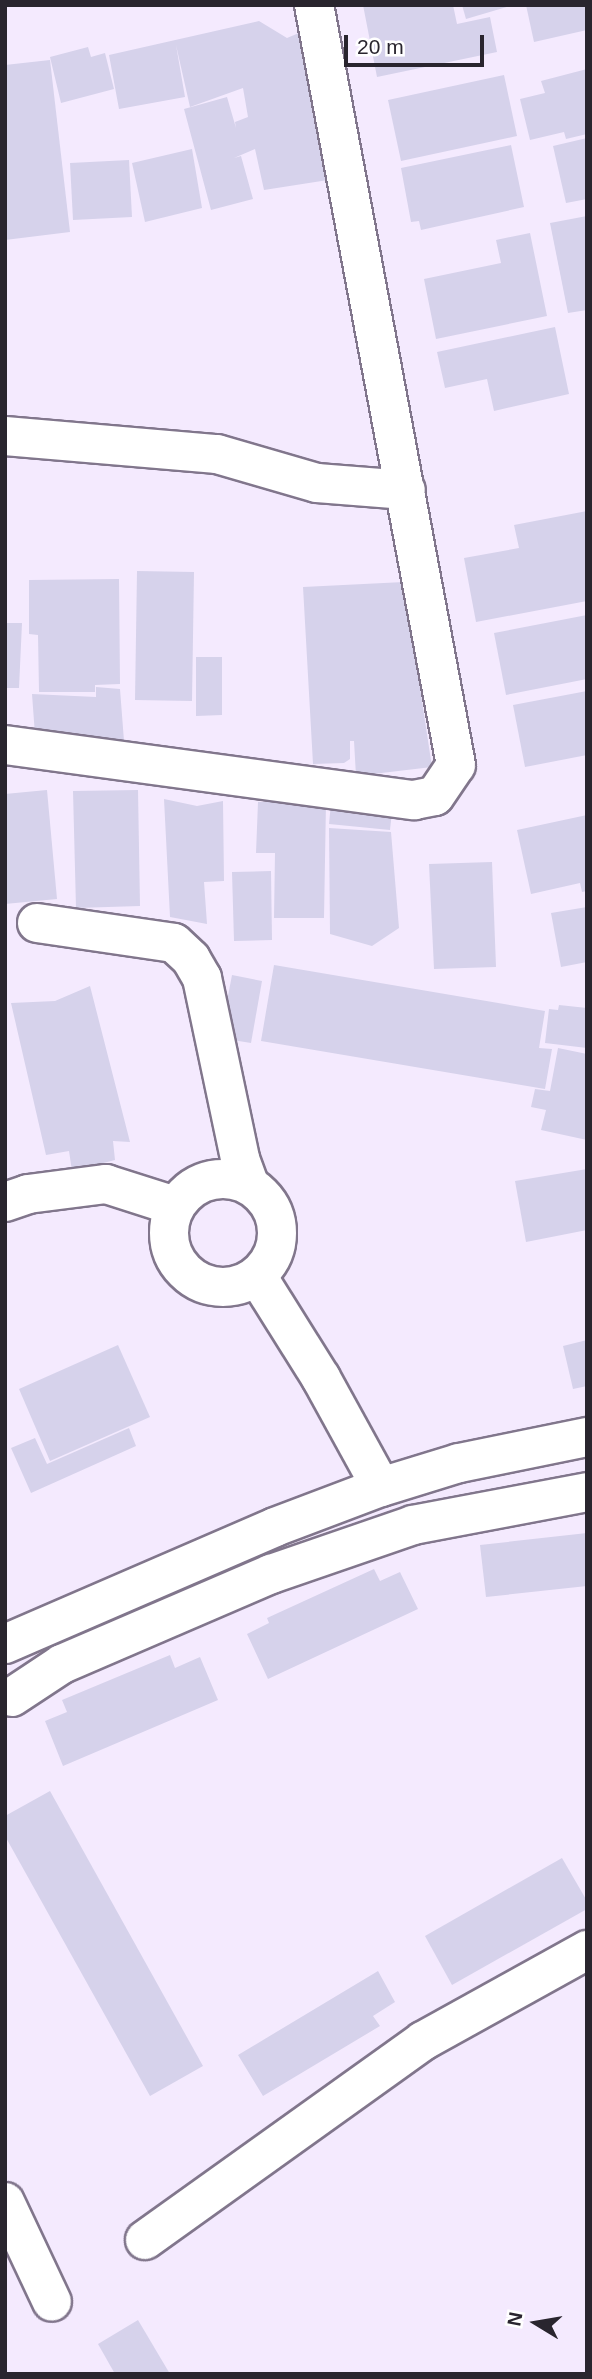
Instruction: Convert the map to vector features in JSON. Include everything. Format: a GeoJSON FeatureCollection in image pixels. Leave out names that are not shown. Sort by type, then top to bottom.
{"type":"FeatureCollection","features":[{"type":"Feature","properties":{"kind":"street"},"geometry":{"type":"LineString","coordinates":[[5,745],[414,800],[435,796],[456,765],[314,5]]}},
{"type":"Feature","properties":{"kind":"street"},"geometry":{"type":"LineString","coordinates":[[5,436],[217,454],[317,484],[406,490]]}},
{"type":"Feature","properties":{"kind":"street"},"geometry":{"type":"LineString","coordinates":[[37,923],[174,943],[191,959],[202,978],[240,1159],[249,1184]]}},
{"type":"Feature","properties":{"kind":"street"},"geometry":{"type":"LineString","coordinates":[[229,1178],[249,1184],[265,1198],[276,1217],[278,1239],[271,1260],[257,1276],[227,1287],[196,1281],[180,1267],[170,1248],[169,1227],[175,1206],[189,1189],[208,1180],[229,1178]]}},
{"type":"Feature","properties":{"kind":"street"},"geometry":{"type":"LineString","coordinates":[[5,1202],[28,1194],[106,1184],[175,1206]]}},
{"type":"Feature","properties":{"kind":"street"},"geometry":{"type":"LineString","coordinates":[[257,1276],[321,1378],[381,1487]]}},
{"type":"Feature","properties":{"kind":"street"},"geometry":{"type":"LineString","coordinates":[[5,1644],[275,1527],[381,1487],[459,1463],[587,1437]]}},
{"type":"Feature","properties":{"kind":"street"},"geometry":{"type":"LineString","coordinates":[[12,1697],[62,1664],[271,1574],[413,1525],[587,1492]]}},
{"type":"Feature","properties":{"kind":"street"},"geometry":{"type":"LineString","coordinates":[[145,2239],[423,2041],[587,1950]]}},
{"type":"Feature","properties":{"kind":"street"},"geometry":{"type":"LineString","coordinates":[[5,2202],[52,2302]]}},
{"type":"Feature","properties":{"kind":"building"},"geometry":{"type":"Polygon","coordinates":[[[363,5],[453,5],[457,24],[490,17],[497,52],[377,77],[363,5]]]}},
{"type":"Feature","properties":{"kind":"building"},"geometry":{"type":"Polygon","coordinates":[[[462,5],[510,5],[510,6],[466,19],[462,5]]]}},
{"type":"Feature","properties":{"kind":"building"},"geometry":{"type":"Polygon","coordinates":[[[526,5],[587,5],[587,30],[534,42],[526,5]]]}},
{"type":"Feature","properties":{"kind":"building"},"geometry":{"type":"Polygon","coordinates":[[[259,21],[287,38],[306,30],[328,180],[264,190],[255,149],[234,158],[241,156],[253,199],[211,210],[184,109],[227,97],[236,128],[235,122],[248,117],[243,88],[190,107],[176,45],[185,97],[119,109],[109,55],[259,21]]]}},
{"type":"Feature","properties":{"kind":"building"},"geometry":{"type":"Polygon","coordinates":[[[88,47],[91,57],[105,53],[114,89],[61,103],[50,57],[88,47]]]}},
{"type":"Feature","properties":{"kind":"building"},"geometry":{"type":"Polygon","coordinates":[[[50,60],[70,232],[5,240],[5,65],[50,60]]]}},
{"type":"Feature","properties":{"kind":"building"},"geometry":{"type":"Polygon","coordinates":[[[587,69],[587,134],[566,139],[564,132],[530,140],[520,99],[545,93],[541,81],[587,69]]]}},
{"type":"Feature","properties":{"kind":"building"},"geometry":{"type":"Polygon","coordinates":[[[504,75],[517,136],[401,161],[388,100],[504,75]]]}},
{"type":"Feature","properties":{"kind":"building"},"geometry":{"type":"Polygon","coordinates":[[[587,138],[587,199],[566,203],[553,146],[587,138]]]}},
{"type":"Feature","properties":{"kind":"building"},"geometry":{"type":"Polygon","coordinates":[[[511,145],[524,207],[421,230],[419,221],[411,222],[401,168],[511,145]]]}},
{"type":"Feature","properties":{"kind":"building"},"geometry":{"type":"Polygon","coordinates":[[[192,149],[202,208],[145,222],[132,163],[192,149]]]}},
{"type":"Feature","properties":{"kind":"building"},"geometry":{"type":"Polygon","coordinates":[[[129,160],[132,217],[73,220],[70,163],[129,160]]]}},
{"type":"Feature","properties":{"kind":"building"},"geometry":{"type":"Polygon","coordinates":[[[587,216],[587,310],[568,313],[550,223],[587,216]]]}},
{"type":"Feature","properties":{"kind":"building"},"geometry":{"type":"Polygon","coordinates":[[[530,233],[547,316],[436,339],[424,279],[501,263],[496,240],[530,233]]]}},
{"type":"Feature","properties":{"kind":"building"},"geometry":{"type":"Polygon","coordinates":[[[555,327],[569,394],[494,411],[487,379],[445,388],[437,352],[555,327]]]}},
{"type":"Feature","properties":{"kind":"building"},"geometry":{"type":"Polygon","coordinates":[[[587,511],[587,601],[476,622],[464,558],[519,548],[514,525],[587,511]]]}},
{"type":"Feature","properties":{"kind":"building"},"geometry":{"type":"Polygon","coordinates":[[[137,571],[194,572],[192,701],[135,700],[137,571]]]}},
{"type":"Feature","properties":{"kind":"building"},"geometry":{"type":"Polygon","coordinates":[[[119,579],[120,684],[95,685],[95,692],[39,692],[38,635],[29,634],[29,580],[119,579]]]}},
{"type":"Feature","properties":{"kind":"building"},"geometry":{"type":"Polygon","coordinates":[[[404,582],[432,767],[356,776],[354,741],[350,741],[350,759],[344,763],[313,764],[303,587],[404,582]]]}},
{"type":"Feature","properties":{"kind":"building"},"geometry":{"type":"Polygon","coordinates":[[[587,615],[587,679],[506,695],[494,633],[587,615]]]}},
{"type":"Feature","properties":{"kind":"building"},"geometry":{"type":"Polygon","coordinates":[[[5,623],[22,623],[19,688],[5,688],[5,623]]]}},
{"type":"Feature","properties":{"kind":"building"},"geometry":{"type":"Polygon","coordinates":[[[196,657],[222,657],[222,715],[196,716],[196,657]]]}},
{"type":"Feature","properties":{"kind":"building"},"geometry":{"type":"Polygon","coordinates":[[[96,687],[120,689],[124,741],[35,735],[32,694],[96,697],[96,687]]]}},
{"type":"Feature","properties":{"kind":"building"},"geometry":{"type":"Polygon","coordinates":[[[587,691],[587,755],[525,767],[513,705],[587,691]]]}},
{"type":"Feature","properties":{"kind":"building"},"geometry":{"type":"Polygon","coordinates":[[[47,790],[57,899],[5,904],[5,794],[47,790]]]}},
{"type":"Feature","properties":{"kind":"building"},"geometry":{"type":"Polygon","coordinates":[[[138,790],[140,906],[76,908],[73,791],[138,790]]]}},
{"type":"Feature","properties":{"kind":"building"},"geometry":{"type":"Polygon","coordinates":[[[332,793],[393,802],[390,830],[329,824],[332,793]]]}},
{"type":"Feature","properties":{"kind":"building"},"geometry":{"type":"Polygon","coordinates":[[[164,799],[197,806],[223,801],[224,881],[204,882],[207,924],[170,917],[164,799]]]}},
{"type":"Feature","properties":{"kind":"building"},"geometry":{"type":"Polygon","coordinates":[[[258,802],[326,802],[324,918],[274,918],[275,853],[256,853],[258,802]]]}},
{"type":"Feature","properties":{"kind":"building"},"geometry":{"type":"Polygon","coordinates":[[[587,815],[587,891],[582,892],[580,883],[531,894],[517,830],[587,815]]]}},
{"type":"Feature","properties":{"kind":"building"},"geometry":{"type":"Polygon","coordinates":[[[329,828],[391,832],[399,928],[372,946],[330,934],[329,828]]]}},
{"type":"Feature","properties":{"kind":"building"},"geometry":{"type":"Polygon","coordinates":[[[492,862],[496,967],[434,969],[429,864],[492,862]]]}},
{"type":"Feature","properties":{"kind":"building"},"geometry":{"type":"Polygon","coordinates":[[[271,871],[272,940],[234,941],[232,872],[271,871]]]}},
{"type":"Feature","properties":{"kind":"building"},"geometry":{"type":"Polygon","coordinates":[[[587,907],[587,962],[561,967],[551,913],[587,907]]]}},
{"type":"Feature","properties":{"kind":"building"},"geometry":{"type":"Polygon","coordinates":[[[274,965],[545,1011],[539,1048],[552,1049],[545,1089],[261,1041],[274,965]]]}},
{"type":"Feature","properties":{"kind":"building"},"geometry":{"type":"Polygon","coordinates":[[[232,975],[262,981],[251,1043],[220,1038],[232,975]]]}},
{"type":"Feature","properties":{"kind":"building"},"geometry":{"type":"Polygon","coordinates":[[[90,986],[130,1142],[113,1141],[115,1160],[72,1171],[69,1151],[46,1155],[11,1003],[55,1001],[90,986]]]}},
{"type":"Feature","properties":{"kind":"building"},"geometry":{"type":"Polygon","coordinates":[[[559,1005],[587,1008],[587,1048],[545,1043],[549,1009],[558,1010],[559,1005]]]}},
{"type":"Feature","properties":{"kind":"building"},"geometry":{"type":"Polygon","coordinates":[[[558,1048],[587,1054],[587,1140],[541,1130],[546,1110],[531,1107],[535,1089],[550,1091],[558,1048]]]}},
{"type":"Feature","properties":{"kind":"building"},"geometry":{"type":"Polygon","coordinates":[[[587,1169],[587,1230],[526,1242],[515,1181],[587,1169]]]}},
{"type":"Feature","properties":{"kind":"building"},"geometry":{"type":"Polygon","coordinates":[[[587,1340],[587,1386],[573,1389],[563,1346],[587,1340]]]}},
{"type":"Feature","properties":{"kind":"building"},"geometry":{"type":"Polygon","coordinates":[[[118,1345],[150,1417],[50,1461],[19,1389],[118,1345]]]}},
{"type":"Feature","properties":{"kind":"building"},"geometry":{"type":"Polygon","coordinates":[[[129,1428],[136,1446],[31,1493],[11,1448],[35,1438],[47,1464],[129,1428]]]}},
{"type":"Feature","properties":{"kind":"building"},"geometry":{"type":"Polygon","coordinates":[[[587,1533],[587,1586],[486,1597],[480,1545],[587,1533]]]}},
{"type":"Feature","properties":{"kind":"building"},"geometry":{"type":"Polygon","coordinates":[[[374,1569],[380,1581],[400,1572],[418,1609],[268,1679],[247,1634],[269,1623],[267,1618],[374,1569]]]}},
{"type":"Feature","properties":{"kind":"building"},"geometry":{"type":"Polygon","coordinates":[[[170,1655],[175,1668],[200,1657],[218,1700],[63,1766],[45,1721],[67,1712],[62,1700],[170,1655]]]}},
{"type":"Feature","properties":{"kind":"building"},"geometry":{"type":"Polygon","coordinates":[[[50,1791],[203,2066],[150,2096],[5,1836],[5,1816],[50,1791]]]}},
{"type":"Feature","properties":{"kind":"building"},"geometry":{"type":"Polygon","coordinates":[[[562,1858],[587,1901],[587,1909],[452,1985],[425,1936],[562,1858]]]}},
{"type":"Feature","properties":{"kind":"building"},"geometry":{"type":"Polygon","coordinates":[[[378,1971],[395,2002],[373,2016],[380,2026],[263,2096],[238,2055],[378,1971]]]}},
{"type":"Feature","properties":{"kind":"building"},"geometry":{"type":"Polygon","coordinates":[[[138,2320],[170,2374],[115,2374],[98,2344],[138,2320]]]}}]}
